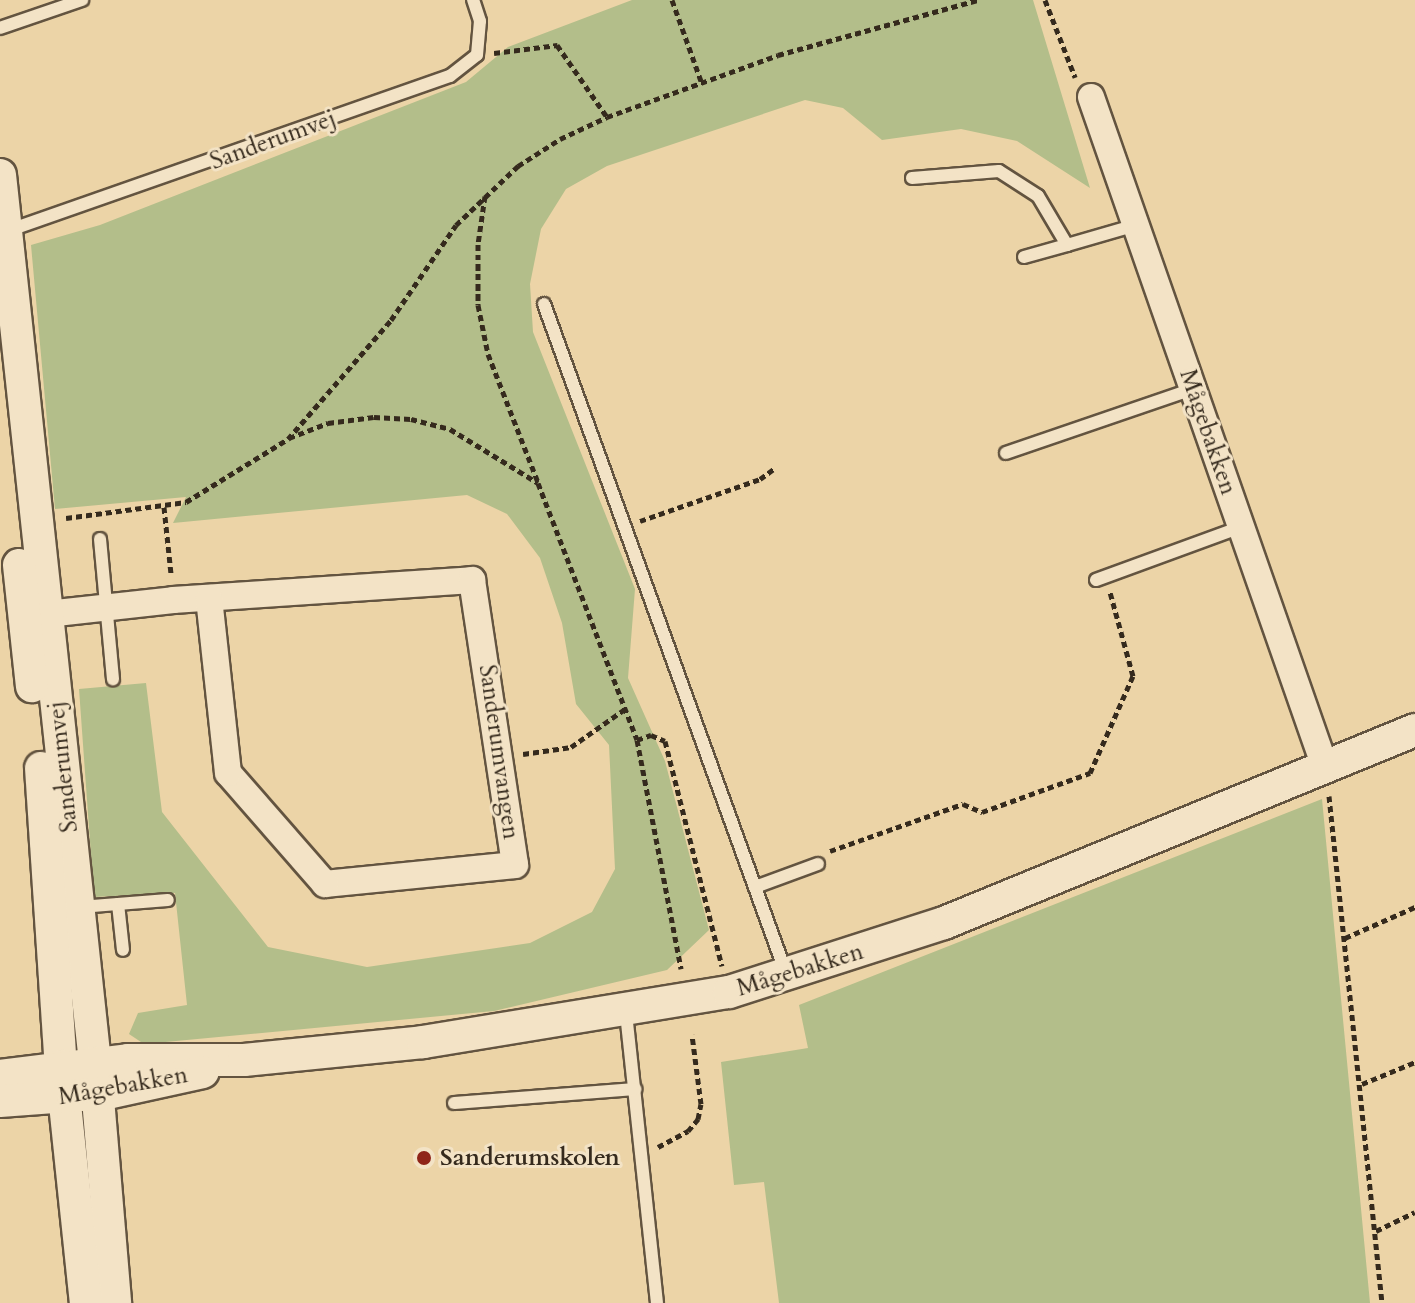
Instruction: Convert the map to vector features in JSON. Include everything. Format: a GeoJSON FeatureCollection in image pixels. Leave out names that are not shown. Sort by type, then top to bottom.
{"type":"FeatureCollection","features":[{"type":"Feature","properties":{"kind":"street","name":"Mågebakken"},"geometry":{"type":"LineString","coordinates":[[1091,97],[1325,767]]}},
{"type":"Feature","properties":{"kind":"street","name":"Sanderumvej"},"geometry":{"type":"LineString","coordinates":[[0,175],[96,1078],[115,1303]]}},
{"type":"Feature","properties":{"kind":"street","name":"Sanderumvej"},"geometry":{"type":"LineString","coordinates":[[0,363],[44,790],[61,1066],[86,1303]]}},
{"type":"Feature","properties":{"kind":"street","name":"Sanderumvangen"},"geometry":{"type":"LineString","coordinates":[[47,614],[173,600],[472,580],[515,865],[325,884],[228,773],[209,598]]}},
{"type":"Feature","properties":{"kind":"street","name":"Mågebakken"},"geometry":{"type":"LineString","coordinates":[[0,1101],[64,1097],[96,1078],[423,1042],[626,1013],[729,992],[787,976],[944,923],[1415,730]]}},
{"type":"Feature","properties":{"kind":"street","name":"Mågebakken"},"geometry":{"type":"LineString","coordinates":[[0,1076],[61,1066],[96,1078]]}},
{"type":"Feature","properties":{"kind":"lane"},"geometry":{"type":"LineString","coordinates":[[0,28],[82,0]]}},
{"type":"Feature","properties":{"kind":"lane"},"geometry":{"type":"LineString","coordinates":[[473,0],[480,21],[477,55]]}},
{"type":"Feature","properties":{"kind":"lane","name":"Sanderumvej"},"geometry":{"type":"LineString","coordinates":[[4,232],[450,76],[477,55]]}},
{"type":"Feature","properties":{"kind":"lane"},"geometry":{"type":"LineString","coordinates":[[912,178],[999,171],[1038,196],[1067,245]]}},
{"type":"Feature","properties":{"kind":"lane"},"geometry":{"type":"LineString","coordinates":[[1024,257],[1136,225]]}},
{"type":"Feature","properties":{"kind":"lane"},"geometry":{"type":"LineString","coordinates":[[544,304],[787,976]]}},
{"type":"Feature","properties":{"kind":"lane"},"geometry":{"type":"LineString","coordinates":[[1006,453],[1193,389]]}},
{"type":"Feature","properties":{"kind":"lane"},"geometry":{"type":"LineString","coordinates":[[1101,578],[1241,527]]}},
{"type":"Feature","properties":{"kind":"lane"},"geometry":{"type":"LineString","coordinates":[[100,539],[113,679]]}},
{"type":"Feature","properties":{"kind":"lane"},"geometry":{"type":"LineString","coordinates":[[755,887],[818,864]]}},
{"type":"Feature","properties":{"kind":"lane"},"geometry":{"type":"LineString","coordinates":[[78,907],[168,900]]}},
{"type":"Feature","properties":{"kind":"lane"},"geometry":{"type":"LineString","coordinates":[[118,904],[123,950]]}},
{"type":"Feature","properties":{"kind":"lane"},"geometry":{"type":"LineString","coordinates":[[626,1013],[657,1303]]}},
{"type":"Feature","properties":{"kind":"lane"},"geometry":{"type":"LineString","coordinates":[[454,1103],[635,1089]]}},
{"type":"Feature","properties":{"kind":"path"},"geometry":{"type":"LineString","coordinates":[[672,0],[701,81]]}},
{"type":"Feature","properties":{"kind":"path"},"geometry":{"type":"LineString","coordinates":[[288,439],[391,320],[456,225],[528,159],[607,117],[701,81],[978,0]]}},
{"type":"Feature","properties":{"kind":"path"},"geometry":{"type":"LineString","coordinates":[[1045,0],[1072,73],[1091,97]]}},
{"type":"Feature","properties":{"kind":"path"},"geometry":{"type":"LineString","coordinates":[[477,55],[557,45],[607,117]]}},
{"type":"Feature","properties":{"kind":"path"},"geometry":{"type":"LineString","coordinates":[[485,196],[478,244],[478,305],[488,354],[637,740],[681,969]]}},
{"type":"Feature","properties":{"kind":"path"},"geometry":{"type":"LineString","coordinates":[[37,521],[164,507],[206,493],[288,439],[328,423],[374,417],[411,419],[462,435],[538,483]]}},
{"type":"Feature","properties":{"kind":"path"},"geometry":{"type":"LineString","coordinates":[[624,527],[760,479],[775,468]]}},
{"type":"Feature","properties":{"kind":"path"},"geometry":{"type":"LineString","coordinates":[[164,507],[173,600]]}},
{"type":"Feature","properties":{"kind":"path"},"geometry":{"type":"LineString","coordinates":[[818,864],[815,856],[963,804],[982,812],[1090,773],[1133,676],[1101,578]]}},
{"type":"Feature","properties":{"kind":"path"},"geometry":{"type":"LineString","coordinates":[[543,751],[571,747],[625,709]]}},
{"type":"Feature","properties":{"kind":"path"},"geometry":{"type":"LineString","coordinates":[[637,740],[651,735],[665,741],[729,992]]}},
{"type":"Feature","properties":{"kind":"path"},"geometry":{"type":"LineString","coordinates":[[1325,767],[1362,1084],[1382,1303]]}},
{"type":"Feature","properties":{"kind":"path"},"geometry":{"type":"LineString","coordinates":[[1345,938],[1415,907]]}},
{"type":"Feature","properties":{"kind":"path"},"geometry":{"type":"LineString","coordinates":[[642,1150],[675,1139],[698,1119],[701,1104],[692,1035]]}},
{"type":"Feature","properties":{"kind":"path"},"geometry":{"type":"LineString","coordinates":[[1362,1084],[1415,1062]]}},
{"type":"Feature","properties":{"kind":"path"},"geometry":{"type":"LineString","coordinates":[[1376,1231],[1415,1212]]}},
{"type":"Feature","properties":{"kind":"green space"},"geometry":{"type":"Polygon","coordinates":[[[632,0],[1033,0],[1090,188],[1017,141],[961,129],[882,140],[843,108],[805,100],[607,166],[566,189],[541,229],[530,284],[533,332],[635,589],[628,678],[665,761],[709,930],[667,970],[494,1011],[144,1044],[129,1034],[138,1013],[187,1005],[175,893],[94,897],[79,689],[146,683],[162,812],[268,947],[367,967],[530,943],[592,912],[615,869],[609,745],[576,704],[562,623],[540,558],[507,514],[467,495],[173,523],[186,497],[55,509],[31,245],[100,225],[466,82],[508,47],[632,0]]]}},
{"type":"Feature","properties":{"kind":"green space"},"geometry":{"type":"Polygon","coordinates":[[[1322,799],[1370,1303],[779,1303],[764,1182],[734,1185],[721,1062],[808,1048],[799,1005],[1322,799]]]}},
{"type":"Feature","properties":{"kind":"place","name":"Sanderumskolen"},"geometry":{"type":"Point","coordinates":[424,1158]}}]}
